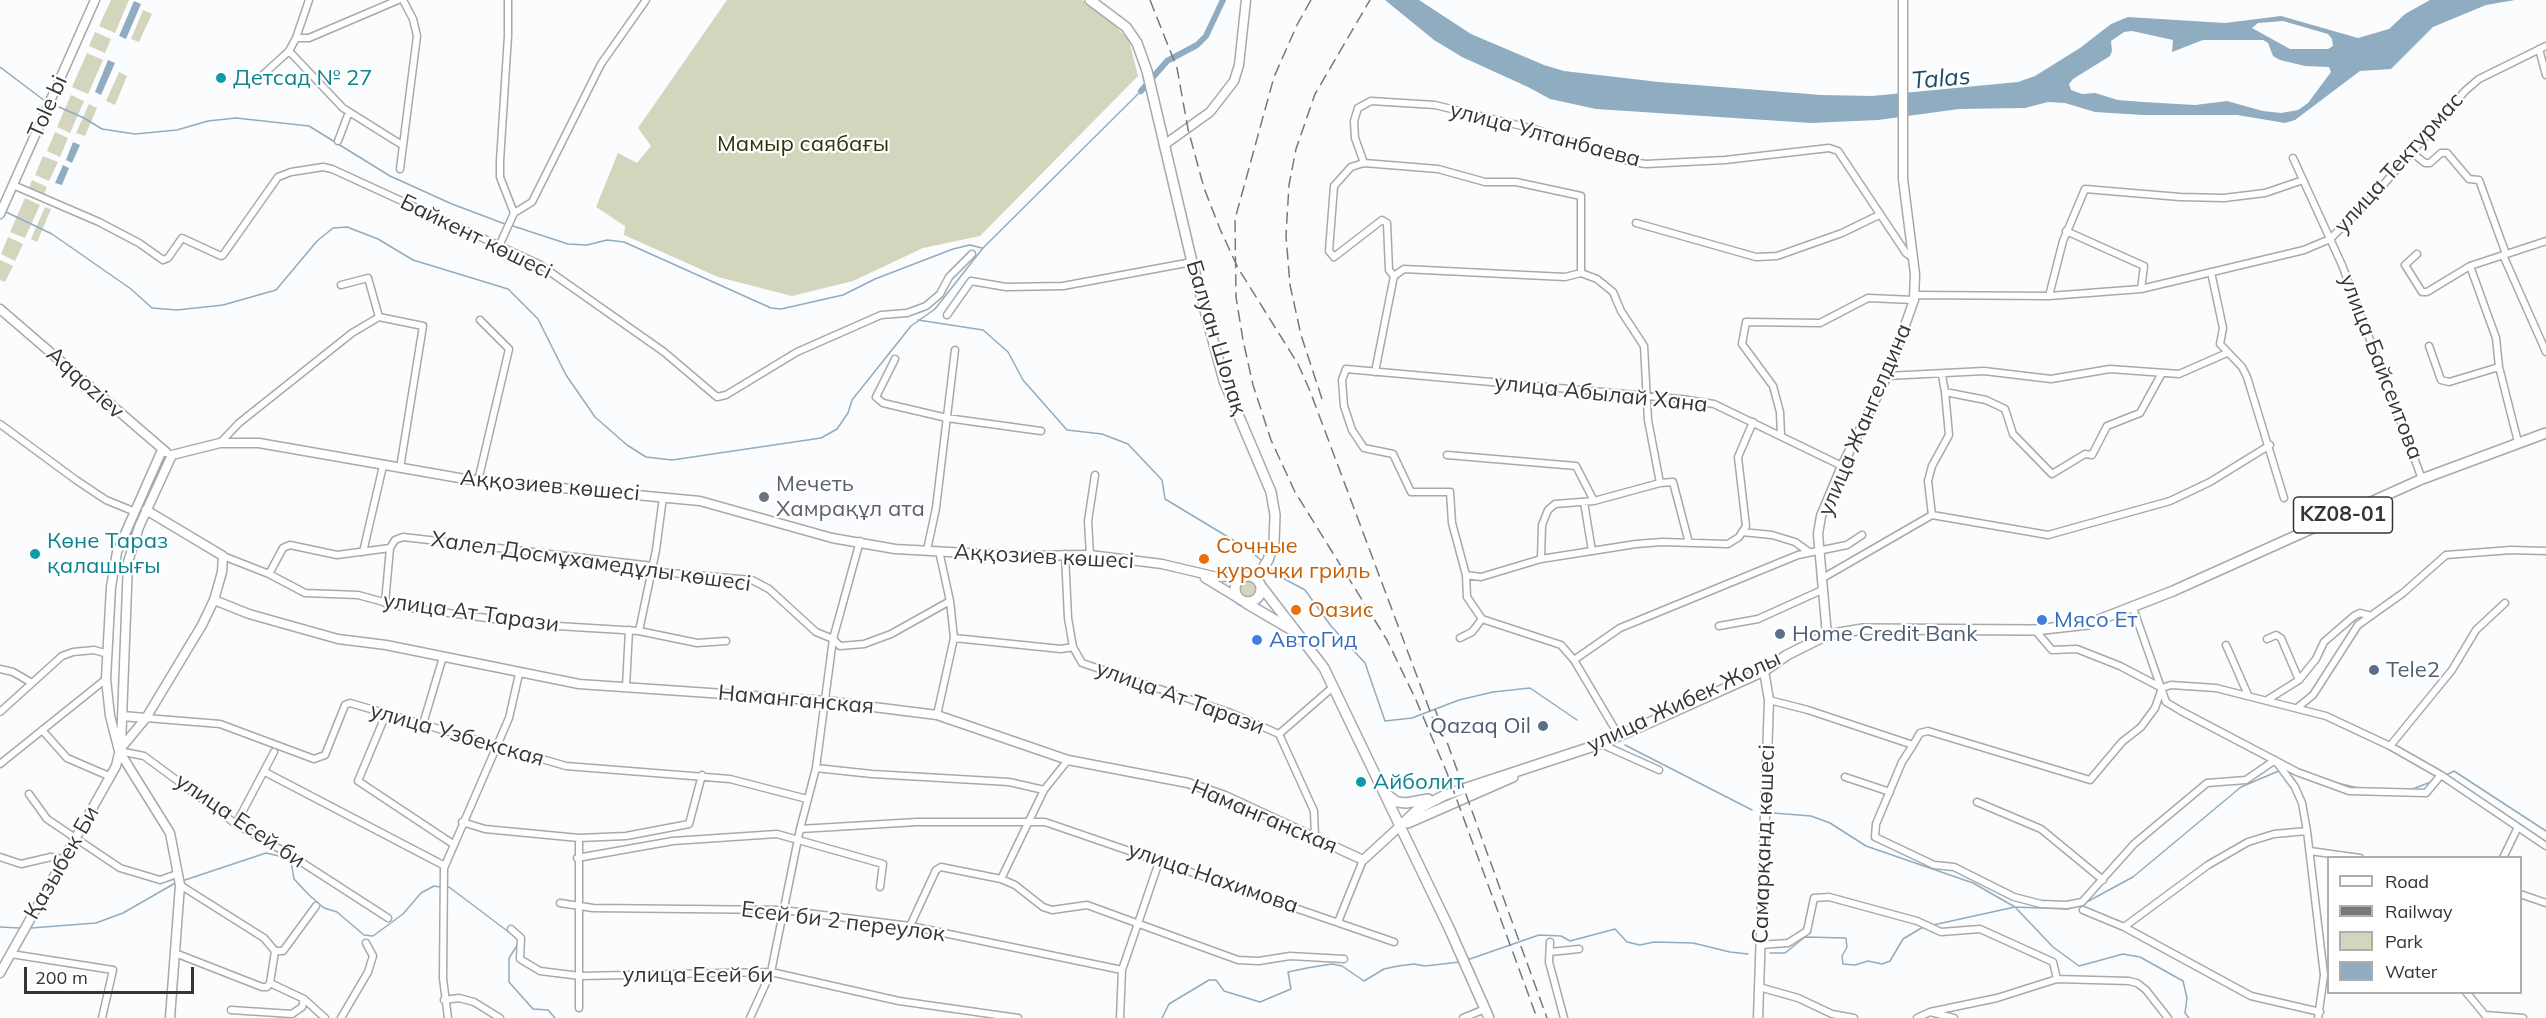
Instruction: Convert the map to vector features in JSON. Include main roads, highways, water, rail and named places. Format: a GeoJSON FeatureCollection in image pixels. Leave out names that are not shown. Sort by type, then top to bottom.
{"type":"FeatureCollection","features":[{"type":"Feature","properties":{"kind":"main road","name":"Балуан Шолақ"},"geometry":{"type":"LineString","coordinates":[[1090,0],[1126,27],[1137,43],[1147,71],[1192,262],[1224,381],[1271,492],[1275,515],[1274,542],[1259,582]]}},
{"type":"Feature","properties":{"kind":"main road","name":"улица Жибек Жолы"},"geometry":{"type":"LineString","coordinates":[[1399,827],[1418,809],[1445,795],[1537,766],[1619,736],[1764,670],[1812,640],[1827,634],[1863,629],[2035,630],[2088,624],[2133,608],[2422,479],[2546,433]]}},
{"type":"Feature","properties":{"kind":"main road"},"geometry":{"type":"LineString","coordinates":[[1299,636],[1242,601],[1235,586],[1246,576],[1259,582],[1316,655],[1449,928],[1487,1013]]}},
{"type":"Feature","properties":{"kind":"main road"},"geometry":{"type":"LineString","coordinates":[[1242,601],[1258,598],[1259,582]]}},
{"type":"Feature","properties":{"kind":"main road","name":"улица Жибек Жолы"},"geometry":{"type":"LineString","coordinates":[[1399,827],[1537,766]]}},
{"type":"Feature","properties":{"kind":"main road","name":"KZ08-01"},"geometry":{"type":"LineString","coordinates":[[1382,789],[1390,798],[1406,803],[1445,795]]}},
{"type":"Feature","properties":{"kind":"water"},"geometry":{"type":"Polygon","coordinates":[[[1385,0],[1419,0],[1471,34],[1544,65],[1564,71],[1659,82],[1821,95],[1872,96],[2018,82],[2035,76],[2080,48],[2111,24],[2128,17],[2225,23],[2281,16],[2358,38],[2389,29],[2405,14],[2430,0],[2515,0],[2486,5],[2433,27],[2391,69],[2360,71],[2295,120],[2285,123],[2237,115],[2143,115],[2095,112],[2065,103],[2048,102],[2025,108],[1959,109],[1878,120],[1811,123],[1596,109],[1550,99],[1462,57],[1434,40],[1385,0]],[[2283,21],[2258,23],[2252,28],[2290,49],[2328,49],[2333,46],[2328,34],[2283,21]],[[2132,31],[2124,32],[2111,41],[2110,56],[2073,79],[2069,84],[2071,90],[2082,94],[2095,93],[2118,100],[2143,102],[2195,105],[2227,101],[2263,111],[2281,113],[2298,110],[2308,103],[2331,72],[2329,67],[2305,66],[2280,60],[2273,56],[2268,43],[2263,40],[2203,40],[2172,52],[2173,40],[2132,31]]]}},
{"type":"Feature","properties":{"kind":"water"},"geometry":{"type":"Polygon","coordinates":[[[134,1],[141,4],[126,39],[119,36],[134,1]]]}},
{"type":"Feature","properties":{"kind":"water"},"geometry":{"type":"Polygon","coordinates":[[[108,60],[115,63],[101,95],[95,92],[108,60]]]}},
{"type":"Feature","properties":{"kind":"water"},"geometry":{"type":"Polygon","coordinates":[[[73,142],[80,145],[72,163],[66,160],[73,142]]]}},
{"type":"Feature","properties":{"kind":"water"},"geometry":{"type":"Polygon","coordinates":[[[63,165],[69,168],[62,185],[55,183],[63,165]]]}},
{"type":"Feature","properties":{"kind":"waterway"},"geometry":{"type":"LineString","coordinates":[[1141,91],[1167,61],[1197,45],[1206,36],[1223,0]]}},
{"type":"Feature","properties":{"kind":"waterway"},"geometry":{"type":"LineString","coordinates":[[0,67],[45,101]]}},
{"type":"Feature","properties":{"kind":"waterway"},"geometry":{"type":"LineString","coordinates":[[6,212],[52,234],[131,289],[152,308],[177,310],[223,305],[276,290],[317,241],[333,228],[347,227],[378,239],[413,260],[508,289],[538,319],[566,375],[595,417],[627,445],[646,457],[672,460],[821,438],[837,429],[848,413],[852,400],[911,326],[935,309],[983,248],[1141,91]]}},
{"type":"Feature","properties":{"kind":"waterway"},"geometry":{"type":"LineString","coordinates":[[59,107],[102,129],[135,134],[177,130],[208,121],[236,118],[309,126],[390,176],[452,204],[505,224]]}},
{"type":"Feature","properties":{"kind":"waterway"},"geometry":{"type":"LineString","coordinates":[[510,225],[568,244],[587,245],[607,240],[624,242],[771,308],[781,309],[843,295],[875,279],[953,249],[970,245],[982,248]]}},
{"type":"Feature","properties":{"kind":"waterway"},"geometry":{"type":"LineString","coordinates":[[918,320],[983,330],[1008,352],[1023,380],[1067,430],[1102,434],[1128,444],[1162,480],[1165,499],[1248,549],[1262,561]]}},
{"type":"Feature","properties":{"kind":"waterway"},"geometry":{"type":"LineString","coordinates":[[1267,566],[1279,576],[1305,590],[1331,626],[1365,663],[1385,721],[1412,718],[1459,700],[1493,692],[1530,688],[1577,720]]}},
{"type":"Feature","properties":{"kind":"waterway"},"geometry":{"type":"LineString","coordinates":[[1625,745],[1752,810]]}},
{"type":"Feature","properties":{"kind":"waterway"},"geometry":{"type":"LineString","coordinates":[[2083,904],[2133,877],[2241,787],[2281,770]]}},
{"type":"Feature","properties":{"kind":"waterway"},"geometry":{"type":"LineString","coordinates":[[2446,775],[2454,771],[2546,831]]}},
{"type":"Feature","properties":{"kind":"waterway"},"geometry":{"type":"LineString","coordinates":[[2333,782],[2358,788]]}},
{"type":"Feature","properties":{"kind":"waterway"},"geometry":{"type":"LineString","coordinates":[[2410,790],[2431,782]]}},
{"type":"Feature","properties":{"kind":"waterway"},"geometry":{"type":"LineString","coordinates":[[1773,813],[1811,816],[1830,823],[1866,846],[1973,883],[2015,907],[2053,947],[2079,966],[2123,954],[2140,957],[2183,981],[2187,998],[2185,1013],[2189,1018]]}},
{"type":"Feature","properties":{"kind":"waterway"},"geometry":{"type":"LineString","coordinates":[[182,881],[266,853],[279,856],[291,861],[294,879],[324,908],[337,912],[364,935],[373,936],[403,914],[421,893],[434,886],[440,887]]}},
{"type":"Feature","properties":{"kind":"waterway"},"geometry":{"type":"LineString","coordinates":[[31,928],[96,923],[123,913],[177,882]]}},
{"type":"Feature","properties":{"kind":"waterway"},"geometry":{"type":"LineString","coordinates":[[445,887],[449,887],[514,936]]}},
{"type":"Feature","properties":{"kind":"waterway"},"geometry":{"type":"LineString","coordinates":[[1933,925],[2015,907],[2068,909],[2076,906]]}},
{"type":"Feature","properties":{"kind":"waterway"},"geometry":{"type":"LineString","coordinates":[[0,927],[20,928]]}},
{"type":"Feature","properties":{"kind":"waterway"},"geometry":{"type":"LineString","coordinates":[[1770,953],[1785,953],[1805,937],[1846,938],[1847,947],[1842,956],[1843,964],[1855,965],[1868,961],[1882,964],[1890,961],[1903,939],[1923,927]]}},
{"type":"Feature","properties":{"kind":"waterway"},"geometry":{"type":"LineString","coordinates":[[1467,960],[1539,935],[1561,936],[1570,941],[1615,929],[1627,942],[1640,945],[1654,942],[1693,943],[1748,954]]}},
{"type":"Feature","properties":{"kind":"waterway"},"geometry":{"type":"LineString","coordinates":[[518,944],[509,958],[509,982],[533,1009],[548,1010],[555,1018]]}},
{"type":"Feature","properties":{"kind":"waterway"},"geometry":{"type":"LineString","coordinates":[[1162,1018],[1169,1004],[1209,980],[1216,980],[1224,991],[1260,1002],[1291,989],[1288,972],[1307,968],[1332,964],[1342,966],[1364,981],[1384,969],[1398,966],[1460,962]]}},
{"type":"Feature","properties":{"kind":"railway"},"geometry":{"type":"LineString","coordinates":[[1150,0],[1177,68],[1188,129],[1204,188],[1220,229],[1238,268],[1298,364],[1310,391],[1433,719]]}},
{"type":"Feature","properties":{"kind":"railway"},"geometry":{"type":"LineString","coordinates":[[1311,0],[1274,77],[1235,219],[1236,297],[1243,340],[1253,385],[1271,440],[1295,492],[1387,640],[1416,700],[1447,773],[1537,1018]]}},
{"type":"Feature","properties":{"kind":"railway"},"geometry":{"type":"LineString","coordinates":[[1322,399],[1301,335],[1290,285],[1286,236],[1289,185],[1296,149],[1315,94],[1370,0]]}},
{"type":"Feature","properties":{"kind":"railway"},"geometry":{"type":"LineString","coordinates":[[1435,709],[1547,1018]]}},
{"type":"Feature","properties":{"kind":"place","name":"Детсад № 27"},"geometry":{"type":"Point","coordinates":[221,78]}},
{"type":"Feature","properties":{"kind":"place","name":"Мечеть Хамрақұл ата"},"geometry":{"type":"Point","coordinates":[764,497]}},
{"type":"Feature","properties":{"kind":"place","name":"Көне Тараз қалашығы"},"geometry":{"type":"Point","coordinates":[35,554]}},
{"type":"Feature","properties":{"kind":"place","name":"Сочные курочки гриль"},"geometry":{"type":"Point","coordinates":[1204,559]}},
{"type":"Feature","properties":{"kind":"place","name":"Оазис"},"geometry":{"type":"Point","coordinates":[1296,610]}},
{"type":"Feature","properties":{"kind":"place","name":"Мясо Ет"},"geometry":{"type":"Point","coordinates":[2042,620]}},
{"type":"Feature","properties":{"kind":"place","name":"Home Credit Bank"},"geometry":{"type":"Point","coordinates":[1780,634]}},
{"type":"Feature","properties":{"kind":"place","name":"АвтоГид"},"geometry":{"type":"Point","coordinates":[1257,640]}},
{"type":"Feature","properties":{"kind":"place","name":"Tele2"},"geometry":{"type":"Point","coordinates":[2374,670]}},
{"type":"Feature","properties":{"kind":"place","name":"Qazaq Oil"},"geometry":{"type":"Point","coordinates":[1543,726]}},
{"type":"Feature","properties":{"kind":"place","name":"Айболит"},"geometry":{"type":"Point","coordinates":[1361,782]}},
{"type":"Feature","properties":{"kind":"water label","name":"Talas"},"geometry":{"type":"Point","coordinates":[1941,79]}},
{"type":"Feature","properties":{"kind":"park label","name":"Мамыр саябағы"},"geometry":{"type":"Point","coordinates":[803,144]}}]}
